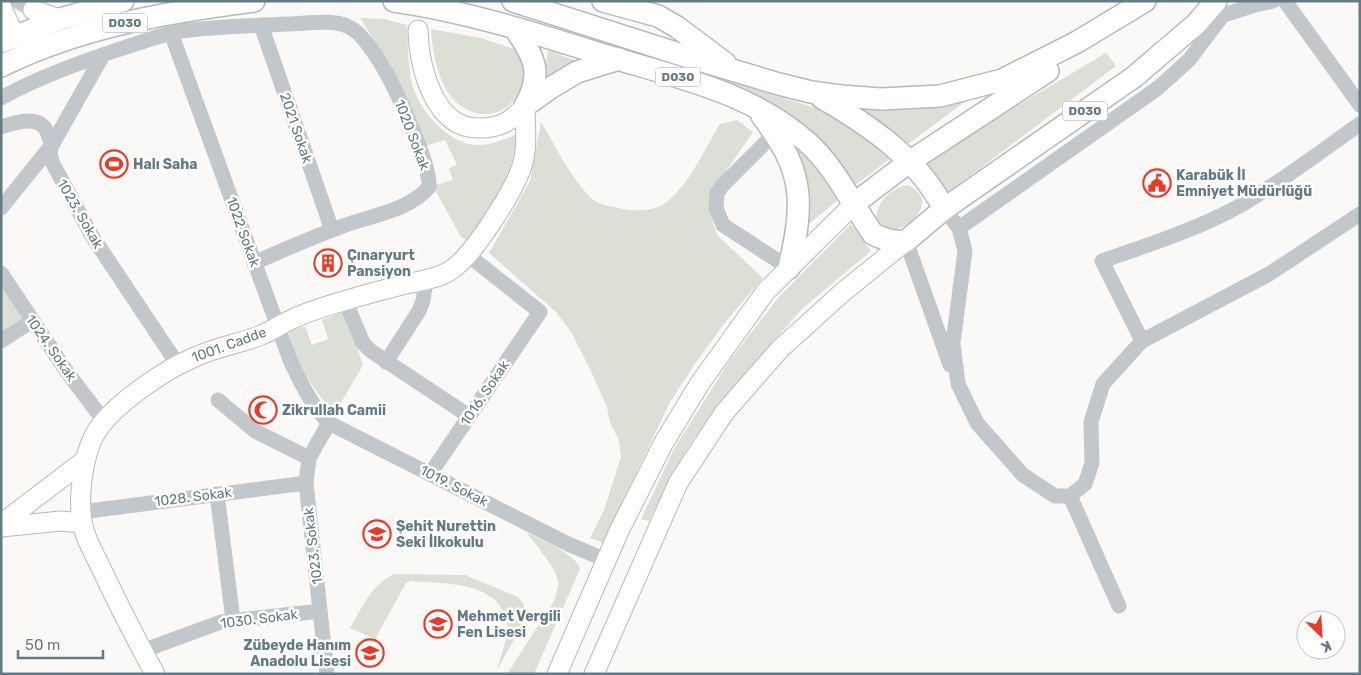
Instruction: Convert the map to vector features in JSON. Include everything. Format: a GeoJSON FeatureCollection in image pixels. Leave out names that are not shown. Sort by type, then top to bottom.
{"type":"FeatureCollection","features":[{"type":"Feature","properties":{"kind":"highway","name":"D030"},"geometry":{"type":"LineString","coordinates":[[1,42],[60,19],[123,1]]}},
{"type":"Feature","properties":{"kind":"highway","name":"D030"},"geometry":{"type":"LineString","coordinates":[[1,66],[48,45],[100,29],[198,9],[254,1]]}},
{"type":"Feature","properties":{"kind":"highway","name":"D030"},"geometry":{"type":"LineString","coordinates":[[394,1],[457,12],[619,59],[718,90],[752,104],[807,142],[826,162],[873,234],[884,240],[906,242],[944,208],[1134,77],[1196,24],[1220,8]]}},
{"type":"Feature","properties":{"kind":"highway","name":"D030"},"geometry":{"type":"LineString","coordinates":[[513,1],[738,72],[812,92],[881,99],[940,96],[1002,80],[1077,42],[1145,1]]}},
{"type":"Feature","properties":{"kind":"highway"},"geometry":{"type":"LineString","coordinates":[[603,1],[658,16],[677,27],[738,72]]}},
{"type":"Feature","properties":{"kind":"highway"},"geometry":{"type":"LineString","coordinates":[[854,203],[909,162],[1121,26],[1152,1]]}},
{"type":"Feature","properties":{"kind":"highway"},"geometry":{"type":"LineString","coordinates":[[515,29],[529,51],[536,70],[534,91],[525,106]]}},
{"type":"Feature","properties":{"kind":"highway"},"geometry":{"type":"LineString","coordinates":[[525,106],[577,72],[619,59]]}},
{"type":"Feature","properties":{"kind":"highway"},"geometry":{"type":"LineString","coordinates":[[812,92],[860,120],[882,137],[909,162],[933,190],[944,208]]}},
{"type":"Feature","properties":{"kind":"highway"},"geometry":{"type":"LineString","coordinates":[[752,104],[785,149],[797,184],[799,217],[789,268]]}},
{"type":"Feature","properties":{"kind":"main road"},"geometry":{"type":"LineString","coordinates":[[29,4],[60,19]]}},
{"type":"Feature","properties":{"kind":"main road"},"geometry":{"type":"LineString","coordinates":[[1,5],[10,26],[1,42]]}},
{"type":"Feature","properties":{"kind":"main road"},"geometry":{"type":"LineString","coordinates":[[418,30],[419,50],[424,74],[442,108],[455,121],[464,126],[474,128],[497,127],[508,122],[525,106]]}},
{"type":"Feature","properties":{"kind":"main road","name":"1001. Cadde"},"geometry":{"type":"LineString","coordinates":[[155,674],[118,604],[88,541],[81,517],[85,460],[95,435],[104,421],[142,389],[178,365],[215,348],[261,335],[316,309],[445,274],[453,269],[468,255],[484,233],[508,194],[522,165],[525,106]]}},
{"type":"Feature","properties":{"kind":"main road"},"geometry":{"type":"LineString","coordinates":[[557,674],[619,531],[664,444],[700,383],[766,290],[854,203]]}},
{"type":"Feature","properties":{"kind":"main road"},"geometry":{"type":"LineString","coordinates":[[594,674],[678,483],[724,413],[780,349],[843,292],[906,242]]}},
{"type":"Feature","properties":{"kind":"main road"},"geometry":{"type":"LineString","coordinates":[[1,525],[85,460]]}},
{"type":"Feature","properties":{"kind":"main road"},"geometry":{"type":"LineString","coordinates":[[1,525],[61,521],[81,517]]}},
{"type":"Feature","properties":{"kind":"street"},"geometry":{"type":"LineString","coordinates":[[1,5],[4,1]]}},
{"type":"Feature","properties":{"kind":"street"},"geometry":{"type":"LineString","coordinates":[[958,228],[1158,88],[1189,60],[1220,8],[1255,5],[1273,1]]}},
{"type":"Feature","properties":{"kind":"street"},"geometry":{"type":"LineString","coordinates":[[1285,1],[1360,105]]}},
{"type":"Feature","properties":{"kind":"street","name":"1020 Sokak"},"geometry":{"type":"LineString","coordinates":[[1,98],[45,76],[171,33],[203,28],[338,23],[358,32],[369,44],[399,98],[422,155],[429,182],[428,187],[421,196],[402,207],[332,230],[254,262]]}},
{"type":"Feature","properties":{"kind":"street","name":"2021 Sokak"},"geometry":{"type":"LineString","coordinates":[[260,25],[332,230]]}},
{"type":"Feature","properties":{"kind":"street","name":"1022 Sokak"},"geometry":{"type":"LineString","coordinates":[[171,33],[290,360],[313,405],[329,423]]}},
{"type":"Feature","properties":{"kind":"street"},"geometry":{"type":"LineString","coordinates":[[1,208],[52,145],[103,55]]}},
{"type":"Feature","properties":{"kind":"street"},"geometry":{"type":"LineString","coordinates":[[1,127],[26,121],[41,124],[45,128],[52,145]]}},
{"type":"Feature","properties":{"kind":"street"},"geometry":{"type":"LineString","coordinates":[[1142,341],[1102,260],[1177,235],[1230,210],[1277,183],[1360,124]]}},
{"type":"Feature","properties":{"kind":"street"},"geometry":{"type":"LineString","coordinates":[[775,133],[722,186],[717,193],[716,208],[724,225],[789,268]]}},
{"type":"Feature","properties":{"kind":"street","name":"1023. Sokak"},"geometry":{"type":"LineString","coordinates":[[52,145],[50,154],[58,175],[92,236],[178,365]]}},
{"type":"Feature","properties":{"kind":"street"},"geometry":{"type":"LineString","coordinates":[[944,208],[958,228],[965,251],[953,343],[958,384]]}},
{"type":"Feature","properties":{"kind":"street"},"geometry":{"type":"LineString","coordinates":[[906,242],[958,384],[977,423],[1023,476],[1055,496],[1070,496],[1085,484],[1092,463],[1091,422],[1103,384],[1142,341],[1269,274],[1360,214]]}},
{"type":"Feature","properties":{"kind":"street","name":"1016. Sokak"},"geometry":{"type":"LineString","coordinates":[[430,474],[540,312],[468,255]]}},
{"type":"Feature","properties":{"kind":"street","name":"1024. Sokak"},"geometry":{"type":"LineString","coordinates":[[1,273],[67,372],[104,421]]}},
{"type":"Feature","properties":{"kind":"street"},"geometry":{"type":"LineString","coordinates":[[386,362],[419,311],[423,301],[426,279]]}},
{"type":"Feature","properties":{"kind":"street"},"geometry":{"type":"LineString","coordinates":[[345,300],[363,343],[386,362],[469,416]]}},
{"type":"Feature","properties":{"kind":"street"},"geometry":{"type":"LineString","coordinates":[[1,341],[32,321]]}},
{"type":"Feature","properties":{"kind":"street"},"geometry":{"type":"LineString","coordinates":[[218,400],[256,431],[309,458]]}},
{"type":"Feature","properties":{"kind":"street","name":"1023. Sokak"},"geometry":{"type":"LineString","coordinates":[[327,674],[306,483],[309,458],[329,423]]}},
{"type":"Feature","properties":{"kind":"street","name":"1019. Sokak"},"geometry":{"type":"LineString","coordinates":[[329,423],[568,544],[606,560]]}},
{"type":"Feature","properties":{"kind":"street","name":"1028. Sokak"},"geometry":{"type":"LineString","coordinates":[[81,517],[217,494],[306,483]]}},
{"type":"Feature","properties":{"kind":"street"},"geometry":{"type":"LineString","coordinates":[[217,494],[233,620]]}},
{"type":"Feature","properties":{"kind":"street"},"geometry":{"type":"LineString","coordinates":[[1070,496],[1119,606]]}},
{"type":"Feature","properties":{"kind":"street","name":"1030. Sokak"},"geometry":{"type":"LineString","coordinates":[[142,650],[206,626],[233,620],[320,612]]}},
{"type":"Feature","properties":{"kind":"shaded area"},"geometry":{"type":"Polygon","coordinates":[[[360,18],[384,19],[407,25],[409,68],[414,90],[424,109],[440,128],[449,135],[460,141],[481,145],[517,134],[512,163],[507,176],[492,203],[467,240],[461,237],[435,190],[436,185],[453,180],[449,168],[457,165],[445,140],[425,146],[387,64],[360,18]]]}},
{"type":"Feature","properties":{"kind":"shaded area"},"geometry":{"type":"Polygon","coordinates":[[[431,29],[481,38],[517,50],[523,66],[523,80],[518,94],[510,104],[499,111],[486,114],[471,112],[457,103],[445,89],[441,79],[433,48],[431,29]]]}},
{"type":"Feature","properties":{"kind":"shaded area"},"geometry":{"type":"Polygon","coordinates":[[[548,50],[581,63],[542,88],[548,50]]]}},
{"type":"Feature","properties":{"kind":"shaded area"},"geometry":{"type":"Polygon","coordinates":[[[1106,53],[1116,66],[946,194],[925,165],[988,123],[1106,53]]]}},
{"type":"Feature","properties":{"kind":"shaded area"},"geometry":{"type":"Polygon","coordinates":[[[705,72],[827,112],[846,122],[891,158],[854,186],[703,79],[705,72]]]}},
{"type":"Feature","properties":{"kind":"shaded area"},"geometry":{"type":"Polygon","coordinates":[[[966,101],[904,147],[861,110],[865,106],[878,109],[903,110],[966,101]]]}},
{"type":"Feature","properties":{"kind":"shaded area"},"geometry":{"type":"Polygon","coordinates":[[[737,120],[753,132],[713,190],[710,205],[713,224],[718,236],[763,278],[727,320],[670,402],[603,543],[590,538],[604,510],[621,457],[619,440],[610,423],[607,407],[571,332],[556,312],[489,253],[530,181],[541,122],[570,171],[591,198],[604,205],[637,210],[656,208],[676,194],[690,175],[720,124],[737,120]]]}},
{"type":"Feature","properties":{"kind":"shaded area"},"geometry":{"type":"Polygon","coordinates":[[[798,148],[816,165],[839,199],[803,229],[794,152],[798,148]]]}},
{"type":"Feature","properties":{"kind":"shaded area"},"geometry":{"type":"Polygon","coordinates":[[[907,185],[917,191],[922,199],[921,207],[917,215],[910,222],[894,230],[886,229],[876,218],[879,206],[895,189],[907,185]]]}},
{"type":"Feature","properties":{"kind":"shaded area"},"geometry":{"type":"Polygon","coordinates":[[[851,224],[871,251],[802,309],[745,373],[709,417],[690,445],[674,471],[649,521],[641,519],[674,449],[730,360],[778,298],[851,224]]]}},
{"type":"Feature","properties":{"kind":"shaded area"},"geometry":{"type":"Polygon","coordinates":[[[1,287],[23,319],[1,334],[1,287]]]}},
{"type":"Feature","properties":{"kind":"shaded area"},"geometry":{"type":"Polygon","coordinates":[[[345,311],[363,365],[335,413],[306,376],[296,355],[289,332],[305,326],[312,345],[328,339],[322,320],[345,311]]]}},
{"type":"Feature","properties":{"kind":"shaded area"},"geometry":{"type":"Polygon","coordinates":[[[526,532],[565,553],[577,563],[580,569],[534,674],[507,674],[554,601],[558,586],[553,569],[526,532]]]}},
{"type":"Feature","properties":{"kind":"shaded area"},"geometry":{"type":"Polygon","coordinates":[[[394,574],[465,575],[518,597],[524,604],[525,620],[497,670],[506,638],[507,621],[501,608],[492,598],[481,591],[467,587],[411,581],[406,583],[375,639],[350,628],[373,591],[379,584],[394,574]]]}},
{"type":"Feature","properties":{"kind":"place","name":"Halı Saha"},"geometry":{"type":"Point","coordinates":[114,164]}},
{"type":"Feature","properties":{"kind":"place","name":"Karabük İl Emniyet Müdürlüğü"},"geometry":{"type":"Point","coordinates":[1157,183]}},
{"type":"Feature","properties":{"kind":"place","name":"Çınaryurt Pansiyon"},"geometry":{"type":"Point","coordinates":[328,263]}},
{"type":"Feature","properties":{"kind":"place","name":"Zikrullah Camii"},"geometry":{"type":"Point","coordinates":[263,410]}},
{"type":"Feature","properties":{"kind":"place","name":"Şehit Nurettin Seki İlkokulu"},"geometry":{"type":"Point","coordinates":[377,534]}},
{"type":"Feature","properties":{"kind":"place","name":"Mehmet Vergili Fen Lisesi"},"geometry":{"type":"Point","coordinates":[438,624]}},
{"type":"Feature","properties":{"kind":"place","name":"Zübeyde Hanım Anadolu Lisesi"},"geometry":{"type":"Point","coordinates":[370,653]}}]}
